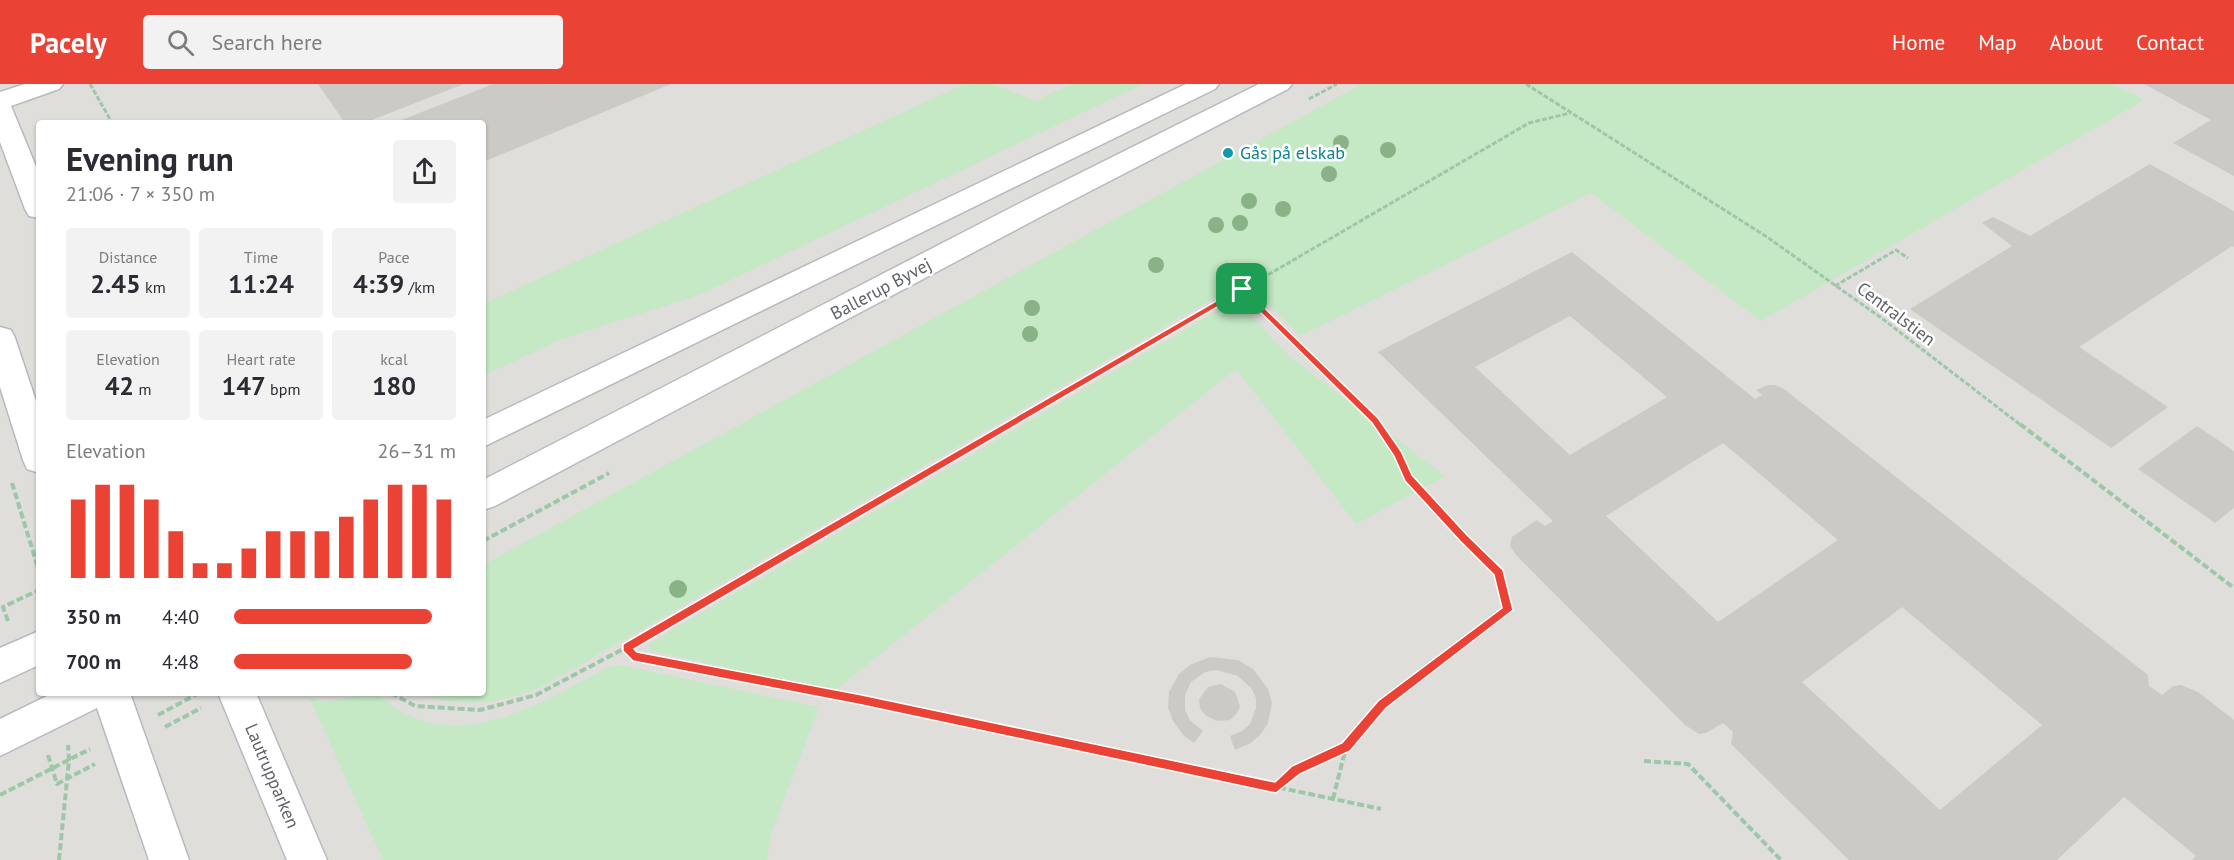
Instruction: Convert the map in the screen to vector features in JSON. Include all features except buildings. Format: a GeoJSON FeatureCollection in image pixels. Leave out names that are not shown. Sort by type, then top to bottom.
{"type":"FeatureCollection","features":[{"type":"Feature","properties":{"kind":"main road"},"geometry":{"type":"LineString","coordinates":[[0,101],[50,84]]}},
{"type":"Feature","properties":{"kind":"main road"},"geometry":{"type":"LineString","coordinates":[[486,433],[1206,84]]}},
{"type":"Feature","properties":{"kind":"main road","name":"Ballerup Byvej"},"geometry":{"type":"LineString","coordinates":[[486,494],[1032,209],[1280,84]]}},
{"type":"Feature","properties":{"kind":"main road"},"geometry":{"type":"LineString","coordinates":[[0,108],[36,201]]}},
{"type":"Feature","properties":{"kind":"main road"},"geometry":{"type":"LineString","coordinates":[[0,338],[36,451]]}},
{"type":"Feature","properties":{"kind":"main road"},"geometry":{"type":"LineString","coordinates":[[0,666],[36,648]]}},
{"type":"Feature","properties":{"kind":"main road"},"geometry":{"type":"LineString","coordinates":[[0,738],[85,696]]}},
{"type":"Feature","properties":{"kind":"main road"},"geometry":{"type":"LineString","coordinates":[[112,696],[169,860]]}},
{"type":"Feature","properties":{"kind":"main road","name":"Lautrupparken"},"geometry":{"type":"LineString","coordinates":[[238,696],[307,860]]}},
{"type":"Feature","properties":{"kind":"path"},"geometry":{"type":"LineString","coordinates":[[90,84],[110,120]]}},
{"type":"Feature","properties":{"kind":"path","name":"Centralstien"},"geometry":{"type":"LineString","coordinates":[[1526,84],[1767,237],[2234,588]]}},
{"type":"Feature","properties":{"kind":"path"},"geometry":{"type":"LineString","coordinates":[[397,696],[415,706],[480,710],[536,695],[627,648],[1529,123],[1570,112]]}},
{"type":"Feature","properties":{"kind":"path"},"geometry":{"type":"LineString","coordinates":[[1835,286],[1896,250],[1908,258]]}},
{"type":"Feature","properties":{"kind":"path"},"geometry":{"type":"LineString","coordinates":[[1242,289],[1375,421],[1398,454],[1408,478],[1499,573],[1508,610],[1382,704],[1346,747],[1296,770],[1276,788]]}},
{"type":"Feature","properties":{"kind":"path"},"geometry":{"type":"LineString","coordinates":[[11,480],[36,561]]}},
{"type":"Feature","properties":{"kind":"path"},"geometry":{"type":"LineString","coordinates":[[3,607],[36,591]]}},
{"type":"Feature","properties":{"kind":"path"},"geometry":{"type":"LineString","coordinates":[[627,648],[633,656],[862,700],[1381,809]]}},
{"type":"Feature","properties":{"kind":"path"},"geometry":{"type":"LineString","coordinates":[[1333,799],[1346,747]]}},
{"type":"Feature","properties":{"kind":"path"},"geometry":{"type":"LineString","coordinates":[[0,795],[69,760],[59,860]]}},
{"type":"Feature","properties":{"kind":"path"},"geometry":{"type":"LineString","coordinates":[[1644,761],[1688,764],[1781,860]]}},
{"type":"Feature","properties":{"kind":"shaded area"},"geometry":{"type":"Polygon","coordinates":[[[0,84],[2234,84],[2234,860],[0,860],[0,84]]]}},
{"type":"Feature","properties":{"kind":"green space"},"geometry":{"type":"Polygon","coordinates":[[[965,84],[993,84],[1035,101],[1071,84],[1143,84],[699,295],[559,340],[486,375],[486,303],[965,84]]]}},
{"type":"Feature","properties":{"kind":"green space"},"geometry":{"type":"Polygon","coordinates":[[[1362,84],[2114,84],[2144,100],[1761,321],[1591,193],[1300,336],[1245,280],[547,684],[515,696],[483,702],[467,703],[428,696],[486,696],[486,563],[1362,84]]]}},
{"type":"Feature","properties":{"kind":"green space"},"geometry":{"type":"Polygon","coordinates":[[[1236,300],[1288,355],[1445,476],[1356,524],[1236,369],[833,692],[649,650],[650,643],[1236,300]]]}},
{"type":"Feature","properties":{"kind":"green space"},"geometry":{"type":"Polygon","coordinates":[[[620,665],[819,707],[771,834],[767,860],[383,860],[309,697],[324,702],[359,696],[380,696],[402,712],[428,722],[455,725],[482,722],[509,715],[561,693],[608,667],[620,665]]]}},
{"type":"Feature","properties":{"kind":"place","name":"Gås på elskab"},"geometry":{"type":"Point","coordinates":[1228,153]}},
{"type":"Feature","properties":{"kind":"route"},"geometry":{"type":"LineString","coordinates":[[1242,289],[1375,421],[1398,454],[1408,478],[1499,573],[1508,610],[1382,704],[1346,747],[1296,770],[1276,788],[862,700],[633,656],[627,648],[857,513],[1242,289]]}}]}
